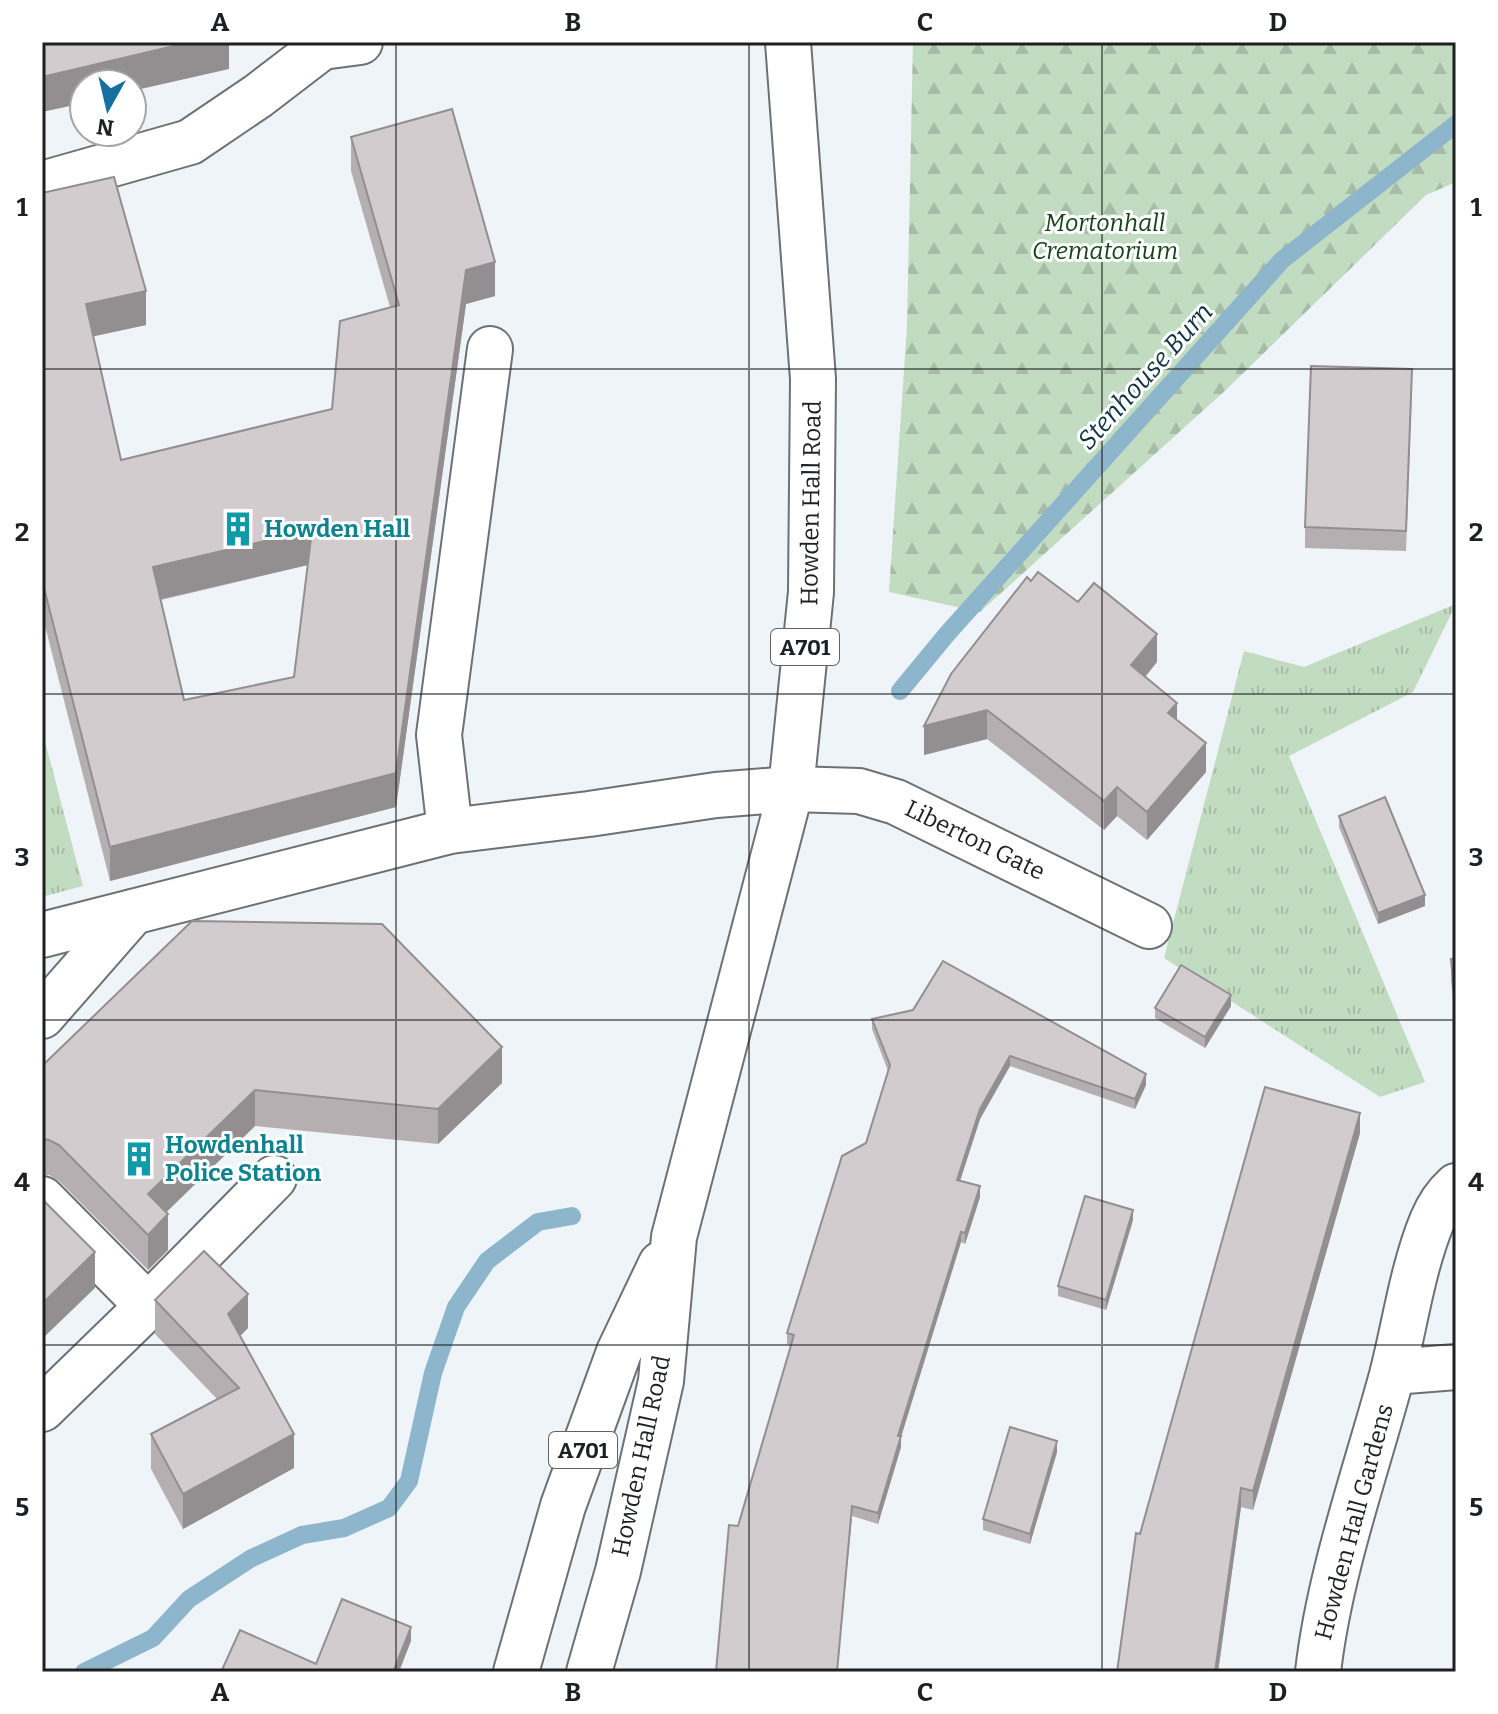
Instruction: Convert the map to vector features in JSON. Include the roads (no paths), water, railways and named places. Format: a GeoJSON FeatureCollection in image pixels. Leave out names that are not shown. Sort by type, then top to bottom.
{"type":"FeatureCollection","features":[{"type":"Feature","properties":{"kind":"main road","name":"Howden Hall Road"},"geometry":{"type":"LineString","coordinates":[[589,1672],[618,1571],[661,1381],[674,1237],[791,789],[811,592],[813,379],[788,42]]}},
{"type":"Feature","properties":{"kind":"main road"},"geometry":{"type":"LineString","coordinates":[[42,184],[190,142],[335,44]]}},
{"type":"Feature","properties":{"kind":"main road"},"geometry":{"type":"LineString","coordinates":[[450,831],[439,735],[490,349]]}},
{"type":"Feature","properties":{"kind":"main road","name":"Liberton Gate"},"geometry":{"type":"LineString","coordinates":[[42,935],[450,831],[716,795],[791,789],[859,791],[896,802],[1149,926]]}},
{"type":"Feature","properties":{"kind":"main road"},"geometry":{"type":"LineString","coordinates":[[42,1016],[133,912]]}},
{"type":"Feature","properties":{"kind":"main road"},"geometry":{"type":"LineString","coordinates":[[42,1409],[274,1178]]}},
{"type":"Feature","properties":{"kind":"main road","name":"Howden Hall Gardens"},"geometry":{"type":"LineString","coordinates":[[1318,1672],[1323,1626],[1433,1220],[1449,1192],[1456,1186]]}},
{"type":"Feature","properties":{"kind":"main road"},"geometry":{"type":"LineString","coordinates":[[42,1199],[148,1306]]}},
{"type":"Feature","properties":{"kind":"main road","name":"Howden Hall Road"},"geometry":{"type":"LineString","coordinates":[[516,1672],[568,1492],[619,1352],[674,1237]]}},
{"type":"Feature","properties":{"kind":"main road","name":"Howden Hall Gardens"},"geometry":{"type":"LineString","coordinates":[[1393,1372],[1456,1367]]}},
{"type":"Feature","properties":{"kind":"waterway","name":"Stenhouse Burn"},"geometry":{"type":"LineString","coordinates":[[900,691],[947,634],[1282,260],[1456,124]]}},
{"type":"Feature","properties":{"kind":"waterway","name":"Stenhouse Burn"},"geometry":{"type":"LineString","coordinates":[[84,1672],[153,1638],[189,1599],[250,1559],[302,1535],[344,1528],[389,1508],[409,1481],[433,1373],[456,1307],[487,1261],[538,1222],[572,1216]]}},
{"type":"Feature","properties":{"kind":"place","name":"Howden Hall"},"geometry":{"type":"Point","coordinates":[238,529]}},
{"type":"Feature","properties":{"kind":"place","name":"Howdenhall Police Station"},"geometry":{"type":"Point","coordinates":[139,1159]}},
{"type":"Feature","properties":{"kind":"park label","name":"Mortonhall Crematorium"},"geometry":{"type":"Point","coordinates":[1105,237]}}]}
